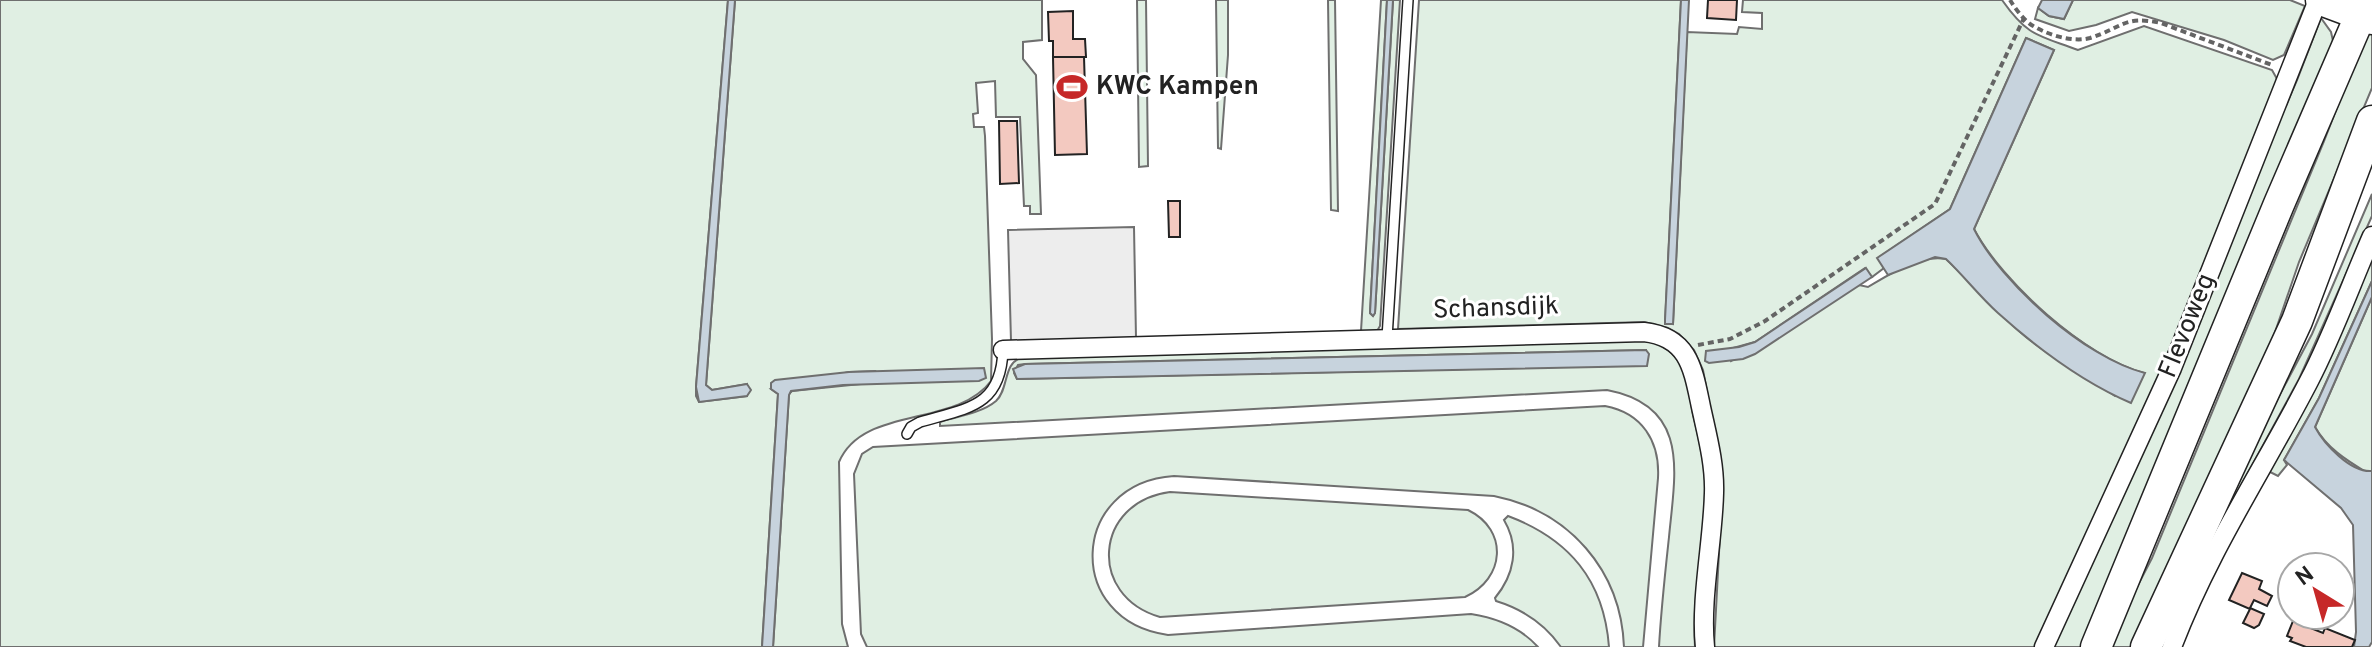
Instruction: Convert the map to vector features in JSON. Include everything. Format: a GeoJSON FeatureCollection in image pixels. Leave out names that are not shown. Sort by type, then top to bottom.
{"type":"FeatureCollection","features":[{"type":"Feature","properties":{"kind":"highway"},"geometry":{"type":"LineString","coordinates":[[2320,0],[2367,12]]}},
{"type":"Feature","properties":{"kind":"highway","name":"Flevoweg"},"geometry":{"type":"LineString","coordinates":[[2096,647],[2279,204],[2367,12]]}},
{"type":"Feature","properties":{"kind":"highway"},"geometry":{"type":"LineString","coordinates":[[2146,647],[2297,321],[2372,121]]}},
{"type":"Feature","properties":{"kind":"street","name":"Flevoweg"},"geometry":{"type":"LineString","coordinates":[[2044,647],[2172,368],[2320,0]]}},
{"type":"Feature","properties":{"kind":"street"},"geometry":{"type":"LineString","coordinates":[[2172,647],[2221,536],[2310,380],[2372,236]]}},
{"type":"Feature","properties":{"kind":"street","name":"Schansdijk"},"geometry":{"type":"LineString","coordinates":[[1003,350],[1644,332],[1664,336],[1680,348]]}},
{"type":"Feature","properties":{"kind":"street"},"geometry":{"type":"LineString","coordinates":[[1680,348],[1694,372],[1714,477],[1705,647]]}},
{"type":"Feature","properties":{"kind":"lane"},"geometry":{"type":"LineString","coordinates":[[1387,338],[1408,0]]}},
{"type":"Feature","properties":{"kind":"lane"},"geometry":{"type":"LineString","coordinates":[[907,434],[911,427],[920,422],[987,397],[1001,378],[1003,350]]}},
{"type":"Feature","properties":{"kind":"path"},"geometry":{"type":"LineString","coordinates":[[2010,0],[2029,24],[2062,37],[2077,40],[2090,38],[2129,21],[2143,19],[2289,71]]}},
{"type":"Feature","properties":{"kind":"path"},"geometry":{"type":"LineString","coordinates":[[1680,348],[1730,339],[1765,321],[1935,204],[2024,18]]}},
{"type":"Feature","properties":{"kind":"green space"},"geometry":{"type":"Polygon","coordinates":[[[0,0],[728,0],[696,387],[699,402],[747,396],[747,384],[712,390],[706,385],[735,0],[1042,0],[1042,40],[1023,42],[1023,59],[1036,75],[1041,214],[1030,214],[1030,206],[1024,206],[1020,117],[996,117],[995,81],[976,83],[978,113],[973,114],[974,127],[984,127],[985,136],[991,381],[975,396],[956,405],[868,432],[851,444],[839,462],[842,624],[848,647],[773,647],[789,394],[792,391],[870,383],[875,371],[849,372],[771,389],[778,394],[762,647],[0,647],[0,0]]]}},
{"type":"Feature","properties":{"kind":"green space"},"geometry":{"type":"Polygon","coordinates":[[[1137,0],[1146,0],[1148,166],[1139,167],[1137,0]]]}},
{"type":"Feature","properties":{"kind":"green space"},"geometry":{"type":"Polygon","coordinates":[[[1216,0],[1228,0],[1228,55],[1221,149],[1218,148],[1216,0]]]}},
{"type":"Feature","properties":{"kind":"green space"},"geometry":{"type":"Polygon","coordinates":[[[1328,0],[1335,0],[1338,211],[1331,210],[1328,0]]]}},
{"type":"Feature","properties":{"kind":"green space"},"geometry":{"type":"Polygon","coordinates":[[[1381,0],[1387,0],[1370,313],[1373,316],[1393,0],[1400,0],[1380,326],[1377,331],[1361,331],[1381,0]]]}},
{"type":"Feature","properties":{"kind":"green space"},"geometry":{"type":"Polygon","coordinates":[[[1419,0],[1681,0],[1665,323],[1673,324],[1687,32],[1737,34],[1739,27],[1762,29],[1762,13],[1742,12],[1743,0],[2002,0],[2027,28],[2078,50],[2144,26],[2272,70],[2277,79],[2157,380],[2035,647],[1714,647],[1723,477],[1703,370],[1694,350],[1679,334],[1644,322],[1398,329],[1419,0]],[[2026,38],[1950,209],[1878,258],[1884,268],[1872,277],[1865,268],[1755,342],[1726,350],[1731,361],[1859,285],[1868,287],[1906,266],[1936,258],[1946,259],[2031,341],[2115,396],[2144,373],[2097,352],[2048,315],[2004,272],[1974,229],[2054,50],[2026,38]]]}},
{"type":"Feature","properties":{"kind":"green space"},"geometry":{"type":"Polygon","coordinates":[[[2073,0],[2290,0],[2305,6],[2284,55],[2273,60],[2224,40],[2132,12],[2069,31],[2035,19],[2038,8],[2049,16],[2064,19],[2073,0]]]}},
{"type":"Feature","properties":{"kind":"green space"},"geometry":{"type":"Polygon","coordinates":[[[2321,18],[2333,41],[2090,647],[2051,647],[2297,80],[2321,18]]]}},
{"type":"Feature","properties":{"kind":"green space"},"geometry":{"type":"Polygon","coordinates":[[[2372,31],[2372,88],[2299,262],[2273,338],[2137,647],[2106,647],[2152,558],[2366,33],[2372,31]]]}},
{"type":"Feature","properties":{"kind":"green space"},"geometry":{"type":"Polygon","coordinates":[[[2372,194],[2372,216],[2299,379],[2199,563],[2163,647],[2152,647],[2208,530],[2312,334],[2372,194]]]}},
{"type":"Feature","properties":{"kind":"green space"},"geometry":{"type":"Polygon","coordinates":[[[2372,255],[2372,281],[2319,398],[2284,460],[2287,465],[2278,476],[2268,471],[2372,255]]]}},
{"type":"Feature","properties":{"kind":"green space"},"geometry":{"type":"Polygon","coordinates":[[[2372,297],[2372,471],[2366,472],[2331,447],[2315,427],[2372,297]]]}},
{"type":"Feature","properties":{"kind":"green space"},"geometry":{"type":"Polygon","coordinates":[[[1642,339],[1656,343],[1675,357],[1685,376],[1703,463],[1704,512],[1695,609],[1695,647],[1659,647],[1674,489],[1672,446],[1665,427],[1653,411],[1634,398],[1607,390],[940,426],[940,422],[976,412],[996,401],[1011,365],[1021,358],[1642,339]],[[1646,350],[1025,364],[1018,365],[1014,373],[1017,379],[1647,365],[1646,350]]]}},
{"type":"Feature","properties":{"kind":"green space"},"geometry":{"type":"Polygon","coordinates":[[[1605,406],[1639,422],[1656,452],[1658,478],[1643,647],[1624,647],[1621,619],[1613,593],[1586,548],[1546,515],[1521,504],[1494,496],[1174,476],[1139,484],[1114,502],[1099,526],[1093,553],[1097,580],[1110,605],[1134,624],[1168,635],[1471,614],[1508,624],[1538,647],[867,647],[861,634],[854,474],[862,454],[873,447],[1605,406]]]}},
{"type":"Feature","properties":{"kind":"green space"},"geometry":{"type":"Polygon","coordinates":[[[1170,492],[1468,510],[1490,530],[1497,554],[1488,579],[1465,597],[1160,617],[1136,606],[1120,590],[1111,571],[1109,550],[1114,530],[1126,513],[1145,499],[1170,492]]]}},
{"type":"Feature","properties":{"kind":"green space"},"geometry":{"type":"Polygon","coordinates":[[[1508,516],[1549,537],[1580,565],[1600,602],[1609,647],[1561,647],[1532,618],[1496,601],[1513,560],[1512,540],[1504,520],[1508,516]]]}},
{"type":"Feature","properties":{"kind":"shaded area"},"geometry":{"type":"Polygon","coordinates":[[[728,0],[735,0],[706,385],[712,390],[747,384],[751,390],[747,396],[699,402],[696,387],[728,0]]]}},
{"type":"Feature","properties":{"kind":"shaded area"},"geometry":{"type":"Polygon","coordinates":[[[1387,0],[1393,0],[1373,316],[1370,313],[1387,0]]]}},
{"type":"Feature","properties":{"kind":"shaded area"},"geometry":{"type":"Polygon","coordinates":[[[1681,0],[1689,0],[1673,324],[1665,324],[1665,320],[1681,0]]]}},
{"type":"Feature","properties":{"kind":"shaded area"},"geometry":{"type":"Polygon","coordinates":[[[2042,0],[2073,0],[2064,19],[2049,16],[2038,8],[2042,0]]]}},
{"type":"Feature","properties":{"kind":"shaded area"},"geometry":{"type":"Polygon","coordinates":[[[2026,38],[2054,50],[1974,229],[2004,272],[2047,316],[2097,352],[2145,373],[2131,403],[2078,375],[2044,351],[1991,306],[1946,259],[1935,257],[1888,275],[1877,258],[1950,209],[2026,38]]]}},
{"type":"Feature","properties":{"kind":"shaded area"},"geometry":{"type":"Polygon","coordinates":[[[1134,227],[1136,338],[1011,341],[1008,230],[1134,227]]]}},
{"type":"Feature","properties":{"kind":"shaded area"},"geometry":{"type":"Polygon","coordinates":[[[1866,268],[1872,277],[1755,354],[1743,359],[1705,361],[1706,351],[1755,342],[1866,268]]]}},
{"type":"Feature","properties":{"kind":"shaded area"},"geometry":{"type":"Polygon","coordinates":[[[2372,281],[2372,297],[2315,427],[2331,449],[2347,462],[2372,471],[2372,642],[2369,647],[2354,647],[2356,551],[2353,525],[2341,508],[2284,460],[2319,398],[2372,281]]]}},
{"type":"Feature","properties":{"kind":"shaded area"},"geometry":{"type":"Polygon","coordinates":[[[1646,350],[1649,354],[1647,366],[1017,379],[1013,369],[1025,364],[1646,350]]]}},
{"type":"Feature","properties":{"kind":"shaded area"},"geometry":{"type":"Polygon","coordinates":[[[984,368],[986,378],[979,381],[843,385],[791,391],[773,647],[762,647],[778,394],[771,389],[771,383],[775,380],[849,372],[984,368]]]}},
{"type":"Feature","properties":{"kind":"building"},"geometry":{"type":"Polygon","coordinates":[[[1708,0],[1737,0],[1736,20],[1707,18],[1708,0]]]}},
{"type":"Feature","properties":{"kind":"building"},"geometry":{"type":"Polygon","coordinates":[[[1073,11],[1073,39],[1085,39],[1086,57],[1053,57],[1048,12],[1073,11]]]}},
{"type":"Feature","properties":{"kind":"building"},"geometry":{"type":"Polygon","coordinates":[[[1053,57],[1084,57],[1087,154],[1055,155],[1053,57]]]}},
{"type":"Feature","properties":{"kind":"building"},"geometry":{"type":"Polygon","coordinates":[[[999,121],[1017,121],[1019,183],[1000,184],[999,121]]]}},
{"type":"Feature","properties":{"kind":"building"},"geometry":{"type":"Polygon","coordinates":[[[1168,201],[1180,201],[1180,237],[1169,237],[1168,201]]]}},
{"type":"Feature","properties":{"kind":"building"},"geometry":{"type":"Polygon","coordinates":[[[2242,573],[2262,581],[2259,589],[2272,596],[2267,606],[2254,600],[2250,608],[2264,614],[2254,628],[2243,623],[2250,609],[2229,600],[2242,573]]]}},
{"type":"Feature","properties":{"kind":"building"},"geometry":{"type":"Polygon","coordinates":[[[2289,631],[2332,631],[2355,640],[2352,647],[2306,647],[2290,641],[2292,638],[2287,636],[2289,631]]]}},
{"type":"Feature","properties":{"kind":"place","name":"KWC Kampen"},"geometry":{"type":"Point","coordinates":[1072,87]}}]}
